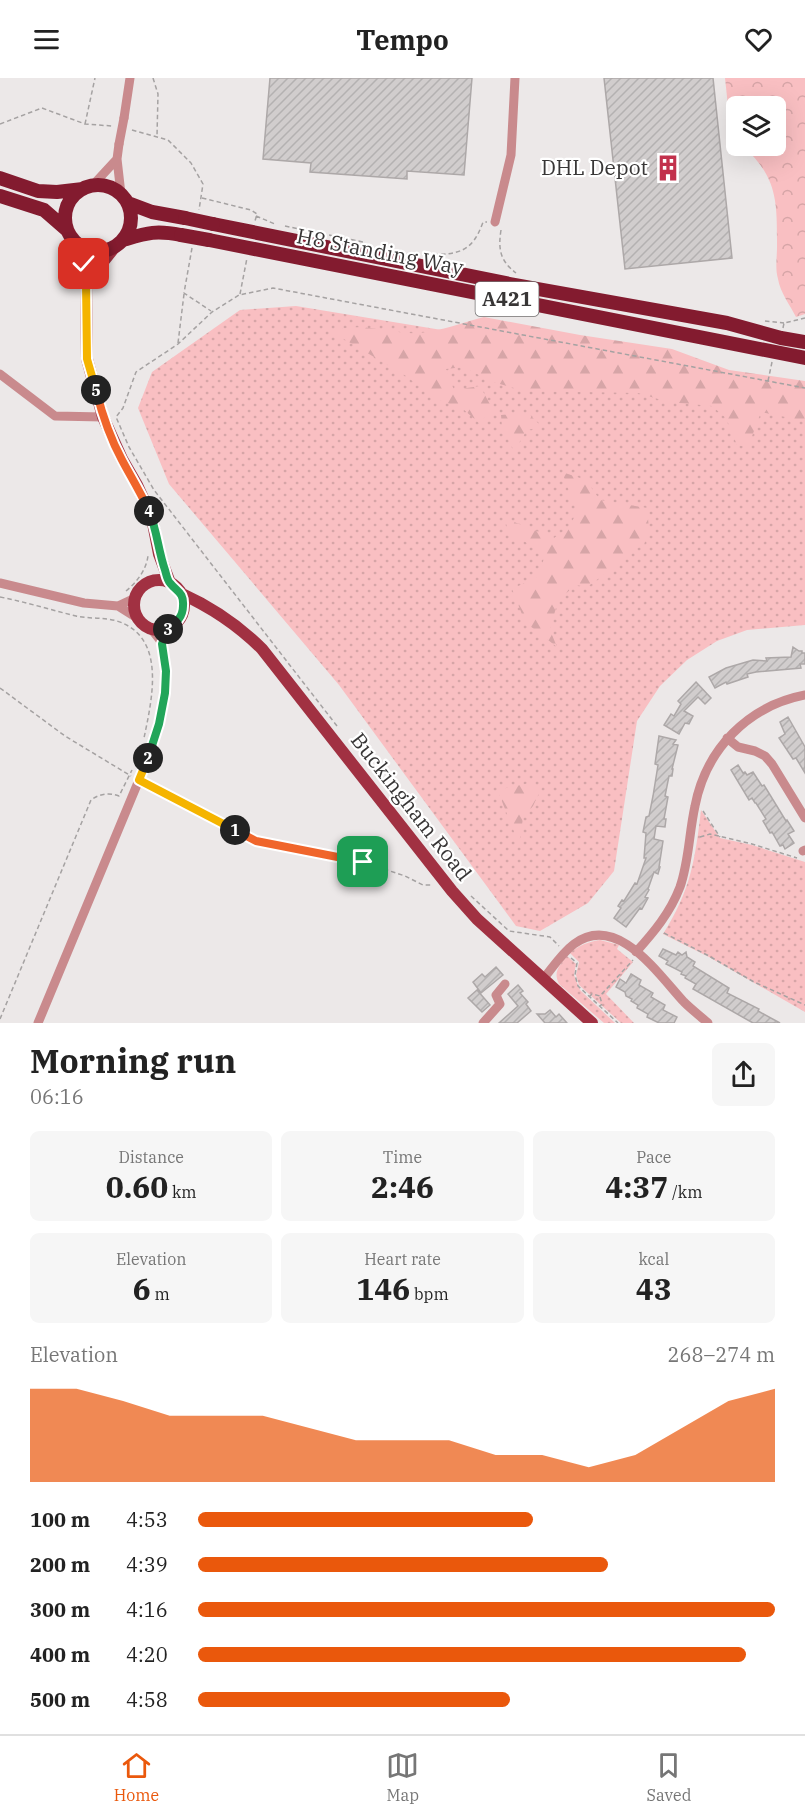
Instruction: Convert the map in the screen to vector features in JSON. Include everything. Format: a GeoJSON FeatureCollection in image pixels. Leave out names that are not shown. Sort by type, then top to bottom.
{"type":"FeatureCollection","features":[{"type":"Feature","properties":{"kind":"highway","name":"A421"},"geometry":{"type":"LineString","coordinates":[[0,178],[38,191],[57,192],[103,185],[113,188],[125,198]]}},
{"type":"Feature","properties":{"kind":"highway"},"geometry":{"type":"LineString","coordinates":[[67,230],[65,220],[69,202],[75,194],[88,187]]}},
{"type":"Feature","properties":{"kind":"highway"},"geometry":{"type":"LineString","coordinates":[[0,196],[44,210],[67,230],[76,243]]}},
{"type":"Feature","properties":{"kind":"highway"},"geometry":{"type":"LineString","coordinates":[[119,244],[129,232],[131,222],[131,213],[125,198]]}},
{"type":"Feature","properties":{"kind":"highway","name":"H8 Standing Way"},"geometry":{"type":"LineString","coordinates":[[125,198],[152,212],[510,284],[727,323],[805,342]]}},
{"type":"Feature","properties":{"kind":"highway","name":"H8 Standing Way"},"geometry":{"type":"LineString","coordinates":[[119,244],[162,231],[805,358]]}},
{"type":"Feature","properties":{"kind":"highway","name":"A421"},"geometry":{"type":"LineString","coordinates":[[76,243],[85,249],[94,251],[104,251],[119,244]]}},
{"type":"Feature","properties":{"kind":"main road"},"geometry":{"type":"LineString","coordinates":[[76,243],[84,264],[86,283],[87,359],[103,417],[147,507],[156,531],[154,553],[146,584]]}},
{"type":"Feature","properties":{"kind":"main road"},"geometry":{"type":"LineString","coordinates":[[86,283],[119,244]]}},
{"type":"Feature","properties":{"kind":"main road"},"geometry":{"type":"LineString","coordinates":[[154,553],[170,583],[180,593],[184,604],[181,616],[174,625],[160,630],[151,629],[137,618],[131,594],[146,584],[161,580],[170,583]]}},
{"type":"Feature","properties":{"kind":"main road","name":"Buckingham Road"},"geometry":{"type":"LineString","coordinates":[[180,593],[208,607],[240,629],[262,649],[452,891],[477,919],[592,1023]]}},
{"type":"Feature","properties":{"kind":"main road"},"geometry":{"type":"LineString","coordinates":[[181,616],[208,607]]}},
{"type":"Feature","properties":{"kind":"street"},"geometry":{"type":"LineString","coordinates":[[125,198],[117,159],[130,78]]}},
{"type":"Feature","properties":{"kind":"street"},"geometry":{"type":"LineString","coordinates":[[499,222],[510,155],[514,78]]}},
{"type":"Feature","properties":{"kind":"street"},"geometry":{"type":"LineString","coordinates":[[88,187],[117,159]]}},
{"type":"Feature","properties":{"kind":"street"},"geometry":{"type":"LineString","coordinates":[[0,374],[55,416],[103,417]]}},
{"type":"Feature","properties":{"kind":"street"},"geometry":{"type":"LineString","coordinates":[[0,583],[84,603],[113,606],[137,618]]}},
{"type":"Feature","properties":{"kind":"street"},"geometry":{"type":"LineString","coordinates":[[113,606],[131,594]]}},
{"type":"Feature","properties":{"kind":"street"},"geometry":{"type":"LineString","coordinates":[[162,644],[169,628]]}},
{"type":"Feature","properties":{"kind":"street"},"geometry":{"type":"LineString","coordinates":[[39,1023],[134,778],[156,736],[165,693],[166,671],[162,644],[151,629]]}},
{"type":"Feature","properties":{"kind":"street"},"geometry":{"type":"LineString","coordinates":[[635,956],[665,917],[680,887],[686,867],[699,787],[708,764],[727,738],[745,722],[781,701],[805,695]]}},
{"type":"Feature","properties":{"kind":"street"},"geometry":{"type":"LineString","coordinates":[[727,738],[738,747],[765,756],[805,818]]}},
{"type":"Feature","properties":{"kind":"street"},"geometry":{"type":"LineString","coordinates":[[544,978],[574,944],[586,937],[612,936],[624,941],[635,956],[650,964],[686,1004],[708,1023]]}},
{"type":"Feature","properties":{"kind":"street"},"geometry":{"type":"LineString","coordinates":[[484,1023],[500,1004],[496,995],[505,984]]}},
{"type":"Feature","properties":{"kind":"path"},"geometry":{"type":"LineString","coordinates":[[85,124],[96,78]]}},
{"type":"Feature","properties":{"kind":"path"},"geometry":{"type":"LineString","coordinates":[[153,78],[158,94],[157,137]]}},
{"type":"Feature","properties":{"kind":"path"},"geometry":{"type":"LineString","coordinates":[[0,124],[42,108],[85,124],[113,126]]}},
{"type":"Feature","properties":{"kind":"path"},"geometry":{"type":"LineString","coordinates":[[201,198],[251,210],[257,214],[256,216],[276,225]]}},
{"type":"Feature","properties":{"kind":"path"},"geometry":{"type":"LineString","coordinates":[[253,231],[256,216]]}},
{"type":"Feature","properties":{"kind":"path"},"geometry":{"type":"LineString","coordinates":[[423,255],[457,253],[478,238],[483,222],[499,222],[501,256],[507,267],[519,275]]}},
{"type":"Feature","properties":{"kind":"path"},"geometry":{"type":"LineString","coordinates":[[285,226],[369,243]]}},
{"type":"Feature","properties":{"kind":"path"},"geometry":{"type":"LineString","coordinates":[[239,295],[250,248]]}},
{"type":"Feature","properties":{"kind":"path"},"geometry":{"type":"LineString","coordinates":[[336,725],[154,490],[129,447],[116,417],[123,408],[136,372],[178,344],[212,312],[239,295],[273,288],[805,388]]}},
{"type":"Feature","properties":{"kind":"path"},"geometry":{"type":"LineString","coordinates":[[178,344],[184,293]]}},
{"type":"Feature","properties":{"kind":"path"},"geometry":{"type":"LineString","coordinates":[[761,321],[784,323],[805,318]]}},
{"type":"Feature","properties":{"kind":"path"},"geometry":{"type":"LineString","coordinates":[[781,338],[784,323]]}},
{"type":"Feature","properties":{"kind":"path"},"geometry":{"type":"LineString","coordinates":[[768,382],[772,362]]}},
{"type":"Feature","properties":{"kind":"path"},"geometry":{"type":"LineString","coordinates":[[131,594],[147,560],[154,553]]}},
{"type":"Feature","properties":{"kind":"path"},"geometry":{"type":"LineString","coordinates":[[0,597],[78,616],[108,619],[124,623],[136,630],[151,654],[153,683],[144,738]]}},
{"type":"Feature","properties":{"kind":"path"},"geometry":{"type":"LineString","coordinates":[[108,619],[113,606]]}},
{"type":"Feature","properties":{"kind":"path"},"geometry":{"type":"LineString","coordinates":[[0,688],[65,736],[134,778],[256,841],[363,862],[405,876],[423,885],[438,885]]}},
{"type":"Feature","properties":{"kind":"path"},"geometry":{"type":"LineString","coordinates":[[0,1019],[91,800],[109,794],[120,796],[134,778],[135,765]]}},
{"type":"Feature","properties":{"kind":"path"},"geometry":{"type":"LineString","coordinates":[[701,808],[720,837]]}},
{"type":"Feature","properties":{"kind":"path"},"geometry":{"type":"LineString","coordinates":[[696,838],[710,834],[804,854]]}},
{"type":"Feature","properties":{"kind":"path"},"geometry":{"type":"LineString","coordinates":[[467,891],[509,931],[550,937],[577,963],[575,975],[578,986],[618,1023]]}},
{"type":"Feature","properties":{"kind":"path"},"geometry":{"type":"LineString","coordinates":[[663,933],[754,982],[805,1005]]}},
{"type":"Feature","properties":{"kind":"path"},"geometry":{"type":"LineString","coordinates":[[600,996],[635,956]]}},
{"type":"Feature","properties":{"kind":"path"},"geometry":{"type":"LineString","coordinates":[[589,997],[592,994],[600,996]]}},
{"type":"Feature","properties":{"kind":"path"},"geometry":{"type":"LineString","coordinates":[[600,996],[602,1004],[600,1006]]}},
{"type":"Feature","properties":{"kind":"green space"},"geometry":{"type":"Polygon","coordinates":[[[725,78],[805,78],[805,314],[796,317],[779,284],[776,267],[777,217],[773,192],[763,169],[753,156],[786,156],[786,96],[727,96],[725,78]]]}},
{"type":"Feature","properties":{"kind":"green space"},"geometry":{"type":"Polygon","coordinates":[[[296,306],[805,390],[805,625],[747,630],[717,641],[687,660],[660,686],[637,721],[614,871],[588,903],[540,931],[516,926],[339,685],[169,484],[138,408],[152,372],[240,310],[296,306]]]}},
{"type":"Feature","properties":{"kind":"green space"},"geometry":{"type":"Polygon","coordinates":[[[484,317],[672,349],[729,370],[805,381],[805,421],[761,412],[748,447],[737,445],[726,418],[712,406],[668,402],[638,393],[524,391],[490,381],[464,367],[446,369],[454,390],[480,386],[493,410],[479,423],[463,409],[434,398],[406,376],[332,332],[354,327],[420,333],[484,317]]]}},
{"type":"Feature","properties":{"kind":"green space"},"geometry":{"type":"Polygon","coordinates":[[[528,413],[542,427],[527,430],[514,451],[502,427],[501,415],[528,413]]]}},
{"type":"Feature","properties":{"kind":"green space"},"geometry":{"type":"Polygon","coordinates":[[[562,472],[586,480],[600,500],[647,508],[649,529],[644,545],[625,553],[617,565],[587,587],[576,585],[558,600],[550,630],[557,647],[525,622],[512,589],[539,576],[545,554],[522,540],[511,538],[504,518],[554,538],[569,527],[577,512],[562,472]]]}},
{"type":"Feature","properties":{"kind":"green space"},"geometry":{"type":"Polygon","coordinates":[[[530,783],[542,787],[533,806],[523,818],[519,844],[499,794],[506,788],[530,783]]]}},
{"type":"Feature","properties":{"kind":"green space"},"geometry":{"type":"Polygon","coordinates":[[[701,810],[720,838],[752,845],[805,862],[805,1012],[709,957],[663,934],[686,889],[701,810]]]}},
{"type":"Feature","properties":{"kind":"green space"},"geometry":{"type":"Polygon","coordinates":[[[600,940],[619,945],[617,949],[633,962],[606,994],[634,1023],[621,1023],[579,985],[576,975],[579,962],[570,953],[584,944],[600,940]]]}},
{"type":"Feature","properties":{"kind":"green space"},"geometry":{"type":"Polygon","coordinates":[[[567,956],[576,964],[574,975],[580,990],[615,1023],[604,1023],[559,984],[557,973],[559,966],[567,956]]]}},
{"type":"Feature","properties":{"kind":"building"},"geometry":{"type":"Polygon","coordinates":[[[270,78],[472,78],[464,175],[407,171],[407,179],[310,172],[311,163],[263,159],[270,78]]]}},
{"type":"Feature","properties":{"kind":"building","name":"DHL Depot"},"geometry":{"type":"Polygon","coordinates":[[[604,78],[713,78],[732,258],[625,269],[604,78]]]}},
{"type":"Feature","properties":{"kind":"building"},"geometry":{"type":"Polygon","coordinates":[[[793,647],[805,653],[805,664],[800,664],[801,668],[747,674],[748,677],[727,684],[726,682],[715,688],[709,677],[726,668],[753,660],[767,661],[766,658],[791,657],[793,647]]]}},
{"type":"Feature","properties":{"kind":"building"},"geometry":{"type":"Polygon","coordinates":[[[696,682],[711,698],[705,704],[698,697],[684,711],[693,716],[689,724],[685,723],[679,734],[664,725],[671,714],[674,716],[681,704],[678,701],[696,682]]]}},
{"type":"Feature","properties":{"kind":"building"},"geometry":{"type":"Polygon","coordinates":[[[788,717],[805,747],[805,773],[779,738],[785,734],[780,722],[788,717]]]}},
{"type":"Feature","properties":{"kind":"building"},"geometry":{"type":"Polygon","coordinates":[[[659,736],[676,740],[673,744],[678,745],[672,776],[669,776],[665,796],[668,797],[665,827],[656,826],[654,839],[663,841],[660,867],[658,874],[654,872],[645,897],[648,898],[642,909],[640,908],[626,927],[614,918],[621,908],[618,906],[622,900],[624,901],[635,883],[637,884],[646,858],[644,858],[646,833],[643,832],[653,796],[658,765],[655,764],[659,736]]]}},
{"type":"Feature","properties":{"kind":"building"},"geometry":{"type":"Polygon","coordinates":[[[738,765],[747,775],[753,772],[794,831],[788,834],[794,843],[785,849],[783,845],[780,846],[772,832],[770,833],[763,821],[766,819],[752,798],[749,800],[731,770],[738,765]]]}},
{"type":"Feature","properties":{"kind":"building"},"geometry":{"type":"Polygon","coordinates":[[[663,949],[676,955],[678,952],[682,955],[686,952],[687,957],[695,962],[693,966],[729,988],[727,993],[759,1009],[758,1011],[780,1023],[753,1023],[693,989],[696,984],[685,978],[682,972],[666,964],[668,961],[659,956],[663,949]]]}},
{"type":"Feature","properties":{"kind":"building"},"geometry":{"type":"Polygon","coordinates":[[[496,967],[503,975],[481,993],[473,982],[482,974],[485,977],[496,967]]]}},
{"type":"Feature","properties":{"kind":"building"},"geometry":{"type":"Polygon","coordinates":[[[631,974],[641,980],[639,985],[653,993],[651,997],[665,1005],[663,1010],[677,1017],[674,1023],[659,1023],[647,1017],[648,1014],[637,1008],[638,1005],[626,996],[625,992],[616,987],[620,979],[626,983],[631,974]]]}},
{"type":"Feature","properties":{"kind":"building"},"geometry":{"type":"Polygon","coordinates":[[[518,985],[531,1011],[517,1023],[499,1023],[518,1006],[508,994],[518,985]]]}},
{"type":"Feature","properties":{"kind":"building"},"geometry":{"type":"Polygon","coordinates":[[[477,990],[490,1005],[482,1012],[468,998],[477,990]]]}},
{"type":"Feature","properties":{"kind":"building"},"geometry":{"type":"Polygon","coordinates":[[[550,1010],[556,1017],[559,1014],[567,1023],[545,1023],[537,1014],[545,1014],[550,1010]]]}},
{"type":"Feature","properties":{"kind":"place","name":"DHL Depot"},"geometry":{"type":"Point","coordinates":[668,168]}},
{"type":"Feature","properties":{"kind":"route"},"geometry":{"type":"LineString","coordinates":[[84,264],[87,359],[103,417],[152,518],[159,554],[170,583],[177,588],[184,604],[181,616],[169,628],[162,644],[166,671],[165,693],[159,724],[139,780],[256,841],[363,862]]}}]}
